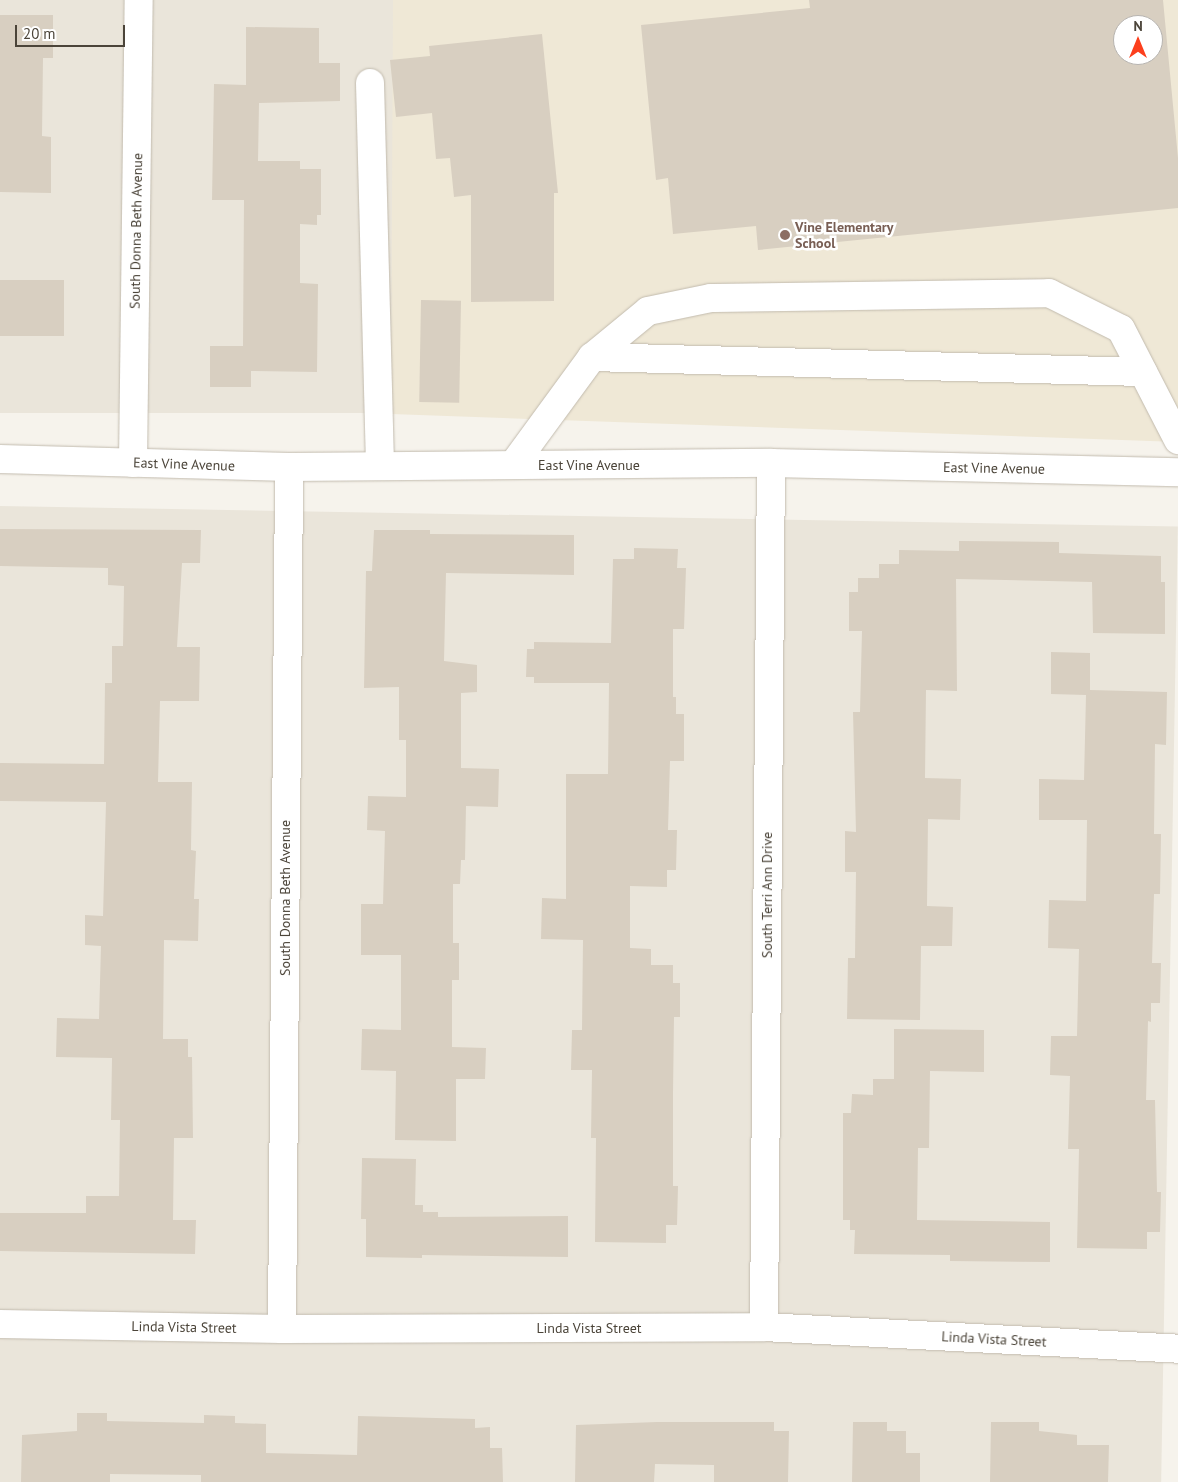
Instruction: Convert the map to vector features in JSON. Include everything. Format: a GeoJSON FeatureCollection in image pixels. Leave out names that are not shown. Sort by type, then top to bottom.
{"type":"FeatureCollection","features":[{"type":"Feature","properties":{"kind":"street","name":"South Donna Beth Avenue"},"geometry":{"type":"LineString","coordinates":[[133,463],[139,0]]}},
{"type":"Feature","properties":{"kind":"street"},"geometry":{"type":"LineString","coordinates":[[370,83],[380,466]]}},
{"type":"Feature","properties":{"kind":"street"},"geometry":{"type":"LineString","coordinates":[[512,465],[592,356],[648,311],[711,298],[1049,293],[1121,329],[1178,440]]}},
{"type":"Feature","properties":{"kind":"street"},"geometry":{"type":"LineString","coordinates":[[592,356],[1143,372]]}},
{"type":"Feature","properties":{"kind":"street","name":"East Vine Avenue"},"geometry":{"type":"LineString","coordinates":[[0,459],[289,467],[771,463],[1178,472]]}},
{"type":"Feature","properties":{"kind":"street","name":"South Terri Ann Drive"},"geometry":{"type":"LineString","coordinates":[[764,1327],[771,463]]}},
{"type":"Feature","properties":{"kind":"street","name":"South Donna Beth Avenue"},"geometry":{"type":"LineString","coordinates":[[282,1329],[289,467]]}},
{"type":"Feature","properties":{"kind":"street","name":"Linda Vista Street"},"geometry":{"type":"LineString","coordinates":[[0,1324],[282,1329],[764,1327],[1178,1350]]}},
{"type":"Feature","properties":{"kind":"shaded area"},"geometry":{"type":"Polygon","coordinates":[[[0,0],[393,0],[393,413],[0,413],[0,0]]]}},
{"type":"Feature","properties":{"kind":"shaded area","name":"Vine Elementary School"},"geometry":{"type":"Polygon","coordinates":[[[393,0],[1178,0],[1178,442],[391,414],[393,0]]]}},
{"type":"Feature","properties":{"kind":"shaded area"},"geometry":{"type":"Polygon","coordinates":[[[0,506],[1178,527],[1161,1482],[0,1482],[0,506]]]}},
{"type":"Feature","properties":{"kind":"building"},"geometry":{"type":"Polygon","coordinates":[[[809,0],[1163,0],[1178,158],[1178,208],[758,250],[756,226],[673,234],[668,178],[656,180],[641,25],[810,8],[809,0]]]}},
{"type":"Feature","properties":{"kind":"building"},"geometry":{"type":"Polygon","coordinates":[[[0,15],[53,15],[53,58],[43,58],[42,136],[51,137],[51,193],[0,192],[0,15]]]}},
{"type":"Feature","properties":{"kind":"building"},"geometry":{"type":"Polygon","coordinates":[[[246,27],[319,28],[319,63],[340,63],[340,101],[259,103],[258,161],[300,161],[300,169],[321,169],[321,215],[317,215],[317,225],[300,224],[300,283],[318,284],[317,372],[251,371],[251,387],[210,387],[210,346],[243,346],[244,200],[212,200],[214,84],[246,85],[246,27]]]}},
{"type":"Feature","properties":{"kind":"building"},"geometry":{"type":"Polygon","coordinates":[[[542,34],[558,193],[554,193],[554,301],[471,302],[471,195],[454,197],[450,158],[436,159],[432,113],[396,117],[390,60],[430,56],[429,46],[542,34]]]}},
{"type":"Feature","properties":{"kind":"building"},"geometry":{"type":"Polygon","coordinates":[[[0,280],[64,280],[64,336],[0,336],[0,280]]]}},
{"type":"Feature","properties":{"kind":"building"},"geometry":{"type":"Polygon","coordinates":[[[421,300],[461,301],[459,403],[419,402],[421,300]]]}},
{"type":"Feature","properties":{"kind":"building"},"geometry":{"type":"Polygon","coordinates":[[[0,529],[201,530],[200,563],[182,563],[177,647],[200,647],[199,701],[160,701],[158,782],[192,782],[191,850],[196,851],[194,899],[199,899],[198,941],[164,940],[163,1039],[188,1039],[188,1057],[192,1057],[193,1138],[174,1138],[173,1220],[196,1220],[195,1254],[0,1251],[0,1213],[86,1213],[86,1196],[119,1196],[120,1120],[111,1120],[112,1058],[56,1057],[57,1018],[99,1019],[101,946],[85,945],[85,915],[103,916],[106,802],[0,801],[0,763],[104,764],[105,683],[112,683],[112,646],[123,646],[124,586],[108,585],[108,568],[0,566],[0,529]]]}},
{"type":"Feature","properties":{"kind":"building"},"geometry":{"type":"Polygon","coordinates":[[[374,530],[430,530],[430,534],[574,535],[574,575],[446,573],[444,661],[477,665],[477,692],[461,693],[461,768],[499,769],[498,807],[466,806],[465,860],[461,860],[460,884],[453,884],[453,943],[459,943],[459,980],[452,980],[452,1047],[486,1048],[485,1079],[456,1079],[456,1141],[395,1140],[396,1071],[361,1070],[362,1029],[401,1030],[401,955],[361,955],[361,904],[383,904],[385,831],[367,830],[368,796],[406,797],[406,740],[399,740],[399,687],[364,688],[366,571],[372,571],[374,530]]]}},
{"type":"Feature","properties":{"kind":"building"},"geometry":{"type":"Polygon","coordinates":[[[959,541],[1059,542],[1059,553],[1161,556],[1161,582],[1165,582],[1165,634],[1093,633],[1092,582],[956,579],[957,691],[926,690],[925,778],[961,779],[960,820],[928,819],[927,906],[953,907],[952,946],[921,946],[920,1020],[847,1019],[848,958],[855,958],[856,872],[845,872],[845,831],[856,832],[853,712],[860,712],[862,631],[849,631],[849,592],[858,592],[858,578],[879,578],[879,564],[899,564],[899,550],[959,551],[959,541]]]}},
{"type":"Feature","properties":{"kind":"building"},"geometry":{"type":"Polygon","coordinates":[[[634,548],[678,549],[677,568],[686,568],[684,629],[673,629],[673,697],[676,697],[676,714],[684,714],[684,761],[670,761],[668,830],[677,830],[676,870],[667,870],[667,887],[630,886],[630,948],[651,949],[651,965],[673,965],[673,983],[680,983],[680,1017],[674,1017],[673,1094],[673,1186],[678,1186],[677,1225],[666,1225],[666,1243],[595,1242],[596,1138],[591,1138],[592,1070],[571,1070],[572,1030],[582,1030],[583,940],[541,939],[542,898],[566,899],[566,774],[608,774],[609,683],[534,683],[534,677],[526,677],[527,649],[534,649],[534,642],[611,643],[613,559],[634,559],[634,548]]]}},
{"type":"Feature","properties":{"kind":"building"},"geometry":{"type":"Polygon","coordinates":[[[1051,652],[1090,653],[1090,690],[1167,692],[1166,745],[1155,744],[1154,834],[1161,834],[1160,894],[1154,894],[1152,963],[1161,963],[1160,1003],[1151,1003],[1151,1022],[1148,1021],[1146,1100],[1155,1100],[1157,1192],[1161,1192],[1160,1232],[1147,1232],[1147,1249],[1077,1248],[1079,1149],[1068,1149],[1070,1076],[1050,1075],[1051,1036],[1077,1036],[1079,949],[1048,948],[1049,900],[1086,901],[1087,820],[1039,820],[1039,779],[1084,780],[1086,695],[1051,694],[1051,652]]]}},
{"type":"Feature","properties":{"kind":"building"},"geometry":{"type":"Polygon","coordinates":[[[894,1029],[984,1030],[984,1072],[930,1071],[929,1148],[918,1148],[917,1220],[1050,1222],[1050,1262],[950,1261],[950,1255],[854,1254],[855,1230],[850,1230],[850,1220],[843,1220],[843,1113],[851,1113],[852,1094],[873,1095],[873,1079],[894,1079],[894,1029]]]}},
{"type":"Feature","properties":{"kind":"building"},"geometry":{"type":"Polygon","coordinates":[[[362,1158],[416,1159],[415,1205],[423,1205],[423,1212],[438,1212],[438,1217],[568,1216],[568,1257],[422,1255],[422,1258],[366,1257],[366,1219],[361,1219],[362,1158]]]}},
{"type":"Feature","properties":{"kind":"building"},"geometry":{"type":"Polygon","coordinates":[[[77,1413],[107,1413],[107,1421],[204,1423],[204,1415],[235,1416],[235,1423],[266,1424],[266,1453],[357,1455],[358,1416],[475,1419],[475,1428],[490,1427],[490,1448],[502,1448],[503,1482],[201,1482],[201,1475],[110,1474],[110,1482],[21,1482],[22,1435],[77,1431],[77,1413]]]}},
{"type":"Feature","properties":{"kind":"building"},"geometry":{"type":"Polygon","coordinates":[[[657,1422],[774,1422],[774,1431],[789,1431],[788,1482],[714,1482],[714,1465],[655,1464],[654,1482],[575,1482],[576,1425],[657,1422]]]}},
{"type":"Feature","properties":{"kind":"building"},"geometry":{"type":"Polygon","coordinates":[[[853,1422],[887,1422],[887,1431],[906,1431],[906,1453],[920,1453],[920,1482],[852,1482],[853,1422]]]}},
{"type":"Feature","properties":{"kind":"building"},"geometry":{"type":"Polygon","coordinates":[[[991,1422],[1039,1422],[1039,1431],[1077,1435],[1077,1445],[1109,1445],[1108,1482],[990,1482],[991,1422]]]}},
{"type":"Feature","properties":{"kind":"place","name":"Vine Elementary School"},"geometry":{"type":"Point","coordinates":[785,235]}}]}
